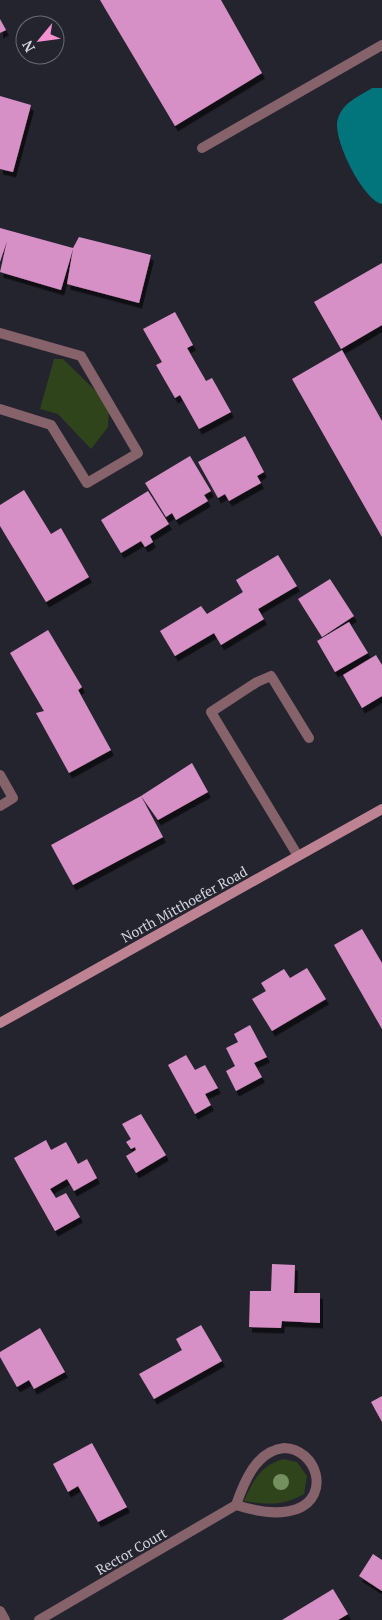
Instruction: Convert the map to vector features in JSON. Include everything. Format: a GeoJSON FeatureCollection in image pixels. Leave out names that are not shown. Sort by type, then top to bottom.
{"type":"FeatureCollection","features":[{"type":"Feature","properties":{"kind":"main road","name":"North Mitthoefer Road"},"geometry":{"type":"LineString","coordinates":[[0,1023],[382,809]]}},
{"type":"Feature","properties":{"kind":"street"},"geometry":{"type":"LineString","coordinates":[[202,148],[382,45]]}},
{"type":"Feature","properties":{"kind":"street"},"geometry":{"type":"LineString","coordinates":[[0,333],[81,356],[138,453],[87,483],[51,425],[0,409]]}},
{"type":"Feature","properties":{"kind":"street"},"geometry":{"type":"LineString","coordinates":[[298,856],[211,712],[257,682],[271,676],[309,738]]}},
{"type":"Feature","properties":{"kind":"street"},"geometry":{"type":"LineString","coordinates":[[0,776],[13,798],[0,806]]}},
{"type":"Feature","properties":{"kind":"street"},"geometry":{"type":"LineString","coordinates":[[290,1448],[300,1452],[309,1458],[316,1471],[317,1486],[314,1493],[305,1505],[296,1510],[270,1512],[236,1505],[250,1473],[260,1460],[273,1450],[290,1448]]}},
{"type":"Feature","properties":{"kind":"street","name":"Rector Court"},"geometry":{"type":"LineString","coordinates":[[39,1620],[236,1505]]}},
{"type":"Feature","properties":{"kind":"street"},"geometry":{"type":"LineString","coordinates":[[0,1612],[5,1620]]}},
{"type":"Feature","properties":{"kind":"green space"},"geometry":{"type":"Polygon","coordinates":[[[54,359],[63,359],[109,404],[108,427],[91,449],[58,414],[40,409],[54,359]]]}},
{"type":"Feature","properties":{"kind":"green space"},"geometry":{"type":"Polygon","coordinates":[[[283,1459],[297,1462],[307,1476],[304,1494],[282,1503],[244,1501],[258,1475],[268,1466],[283,1459]]]}},
{"type":"Feature","properties":{"kind":"water"},"geometry":{"type":"Polygon","coordinates":[[[372,88],[382,88],[382,204],[374,200],[366,192],[350,167],[339,139],[337,127],[338,118],[344,108],[352,100],[372,88]]]}},
{"type":"Feature","properties":{"kind":"building"},"geometry":{"type":"Polygon","coordinates":[[[100,0],[221,0],[262,73],[175,126],[100,0]]]}},
{"type":"Feature","properties":{"kind":"building"},"geometry":{"type":"Polygon","coordinates":[[[0,19],[6,30],[0,33],[0,19]]]}},
{"type":"Feature","properties":{"kind":"building"},"geometry":{"type":"Polygon","coordinates":[[[0,96],[31,105],[13,172],[0,169],[0,96]]]}},
{"type":"Feature","properties":{"kind":"building"},"geometry":{"type":"Polygon","coordinates":[[[0,228],[73,248],[79,237],[151,255],[139,303],[67,284],[73,249],[61,290],[0,272],[7,241],[0,262],[0,228]]]}},
{"type":"Feature","properties":{"kind":"building"},"geometry":{"type":"Polygon","coordinates":[[[382,263],[382,325],[341,349],[314,302],[382,263]]]}},
{"type":"Feature","properties":{"kind":"building"},"geometry":{"type":"Polygon","coordinates":[[[175,312],[193,345],[187,348],[206,381],[212,378],[231,412],[199,429],[180,395],[175,398],[156,365],[162,362],[143,329],[175,312]]]}},
{"type":"Feature","properties":{"kind":"building"},"geometry":{"type":"Polygon","coordinates":[[[342,350],[382,421],[382,537],[292,379],[342,350]]]}},
{"type":"Feature","properties":{"kind":"building"},"geometry":{"type":"Polygon","coordinates":[[[245,436],[264,472],[257,476],[261,483],[229,501],[225,494],[218,498],[198,462],[245,436]]]}},
{"type":"Feature","properties":{"kind":"building"},"geometry":{"type":"Polygon","coordinates":[[[190,456],[211,491],[204,495],[208,501],[176,520],[172,513],[166,517],[145,483],[190,456]]]}},
{"type":"Feature","properties":{"kind":"building"},"geometry":{"type":"Polygon","coordinates":[[[24,490],[51,534],[61,528],[89,577],[46,602],[0,526],[0,505],[24,490]]]}},
{"type":"Feature","properties":{"kind":"building"},"geometry":{"type":"Polygon","coordinates":[[[148,491],[169,524],[150,536],[153,542],[145,547],[141,541],[121,553],[101,520],[148,491]]]}},
{"type":"Feature","properties":{"kind":"building"},"geometry":{"type":"Polygon","coordinates":[[[278,555],[297,586],[258,609],[264,619],[221,645],[214,633],[175,656],[160,631],[201,606],[207,614],[243,592],[236,580],[278,555]]]}},
{"type":"Feature","properties":{"kind":"building"},"geometry":{"type":"Polygon","coordinates":[[[330,579],[354,616],[322,637],[298,599],[330,579]]]}},
{"type":"Feature","properties":{"kind":"building"},"geometry":{"type":"Polygon","coordinates":[[[349,622],[368,653],[335,672],[317,641],[349,622]]]}},
{"type":"Feature","properties":{"kind":"building"},"geometry":{"type":"Polygon","coordinates":[[[48,630],[82,687],[78,690],[111,750],[69,773],[36,713],[44,711],[10,653],[48,630]]]}},
{"type":"Feature","properties":{"kind":"building"},"geometry":{"type":"Polygon","coordinates":[[[376,655],[382,665],[382,696],[362,708],[343,675],[376,655]]]}},
{"type":"Feature","properties":{"kind":"building"},"geometry":{"type":"Polygon","coordinates":[[[192,763],[208,792],[158,820],[141,796],[192,763]]]}},
{"type":"Feature","properties":{"kind":"building"},"geometry":{"type":"Polygon","coordinates":[[[141,796],[163,837],[73,885],[51,845],[141,796]]]}},
{"type":"Feature","properties":{"kind":"building"},"geometry":{"type":"Polygon","coordinates":[[[362,929],[382,963],[382,1029],[334,945],[362,929]]]}},
{"type":"Feature","properties":{"kind":"building"},"geometry":{"type":"Polygon","coordinates":[[[307,968],[326,999],[272,1031],[252,999],[266,991],[261,983],[284,969],[290,978],[307,968]]]}},
{"type":"Feature","properties":{"kind":"building"},"geometry":{"type":"Polygon","coordinates":[[[250,1025],[267,1057],[254,1063],[262,1077],[236,1091],[226,1071],[235,1066],[226,1048],[238,1042],[234,1034],[250,1025]]]}},
{"type":"Feature","properties":{"kind":"building"},"geometry":{"type":"Polygon","coordinates":[[[186,1055],[195,1070],[205,1065],[218,1088],[205,1094],[211,1105],[195,1114],[168,1065],[186,1055]]]}},
{"type":"Feature","properties":{"kind":"building"},"geometry":{"type":"Polygon","coordinates":[[[141,1114],[166,1155],[136,1173],[126,1156],[136,1150],[135,1147],[131,1149],[126,1142],[131,1139],[122,1124],[141,1114]]]}},
{"type":"Feature","properties":{"kind":"building"},"geometry":{"type":"Polygon","coordinates":[[[46,1140],[51,1150],[66,1142],[78,1164],[87,1159],[97,1178],[74,1191],[67,1179],[50,1189],[56,1198],[66,1193],[80,1217],[55,1231],[14,1158],[46,1140]]]}},
{"type":"Feature","properties":{"kind":"building"},"geometry":{"type":"Polygon","coordinates":[[[272,1264],[295,1265],[294,1293],[320,1293],[320,1323],[282,1321],[281,1328],[249,1327],[250,1291],[271,1291],[272,1264]]]}},
{"type":"Feature","properties":{"kind":"building"},"geometry":{"type":"Polygon","coordinates":[[[201,1325],[222,1361],[154,1399],[139,1374],[182,1350],[176,1339],[201,1325]]]}},
{"type":"Feature","properties":{"kind":"building"},"geometry":{"type":"Polygon","coordinates":[[[40,1328],[65,1372],[34,1389],[29,1380],[17,1387],[0,1357],[0,1352],[40,1328]]]}},
{"type":"Feature","properties":{"kind":"building"},"geometry":{"type":"Polygon","coordinates":[[[382,1396],[382,1422],[371,1402],[382,1396]]]}},
{"type":"Feature","properties":{"kind":"building"},"geometry":{"type":"Polygon","coordinates":[[[92,1443],[127,1507],[98,1522],[78,1486],[68,1492],[53,1464],[92,1443]]]}},
{"type":"Feature","properties":{"kind":"building"},"geometry":{"type":"Polygon","coordinates":[[[373,1554],[382,1560],[382,1591],[359,1576],[373,1554]]]}},
{"type":"Feature","properties":{"kind":"building"},"geometry":{"type":"Polygon","coordinates":[[[333,1589],[348,1614],[338,1620],[282,1620],[333,1589]]]}}]}
